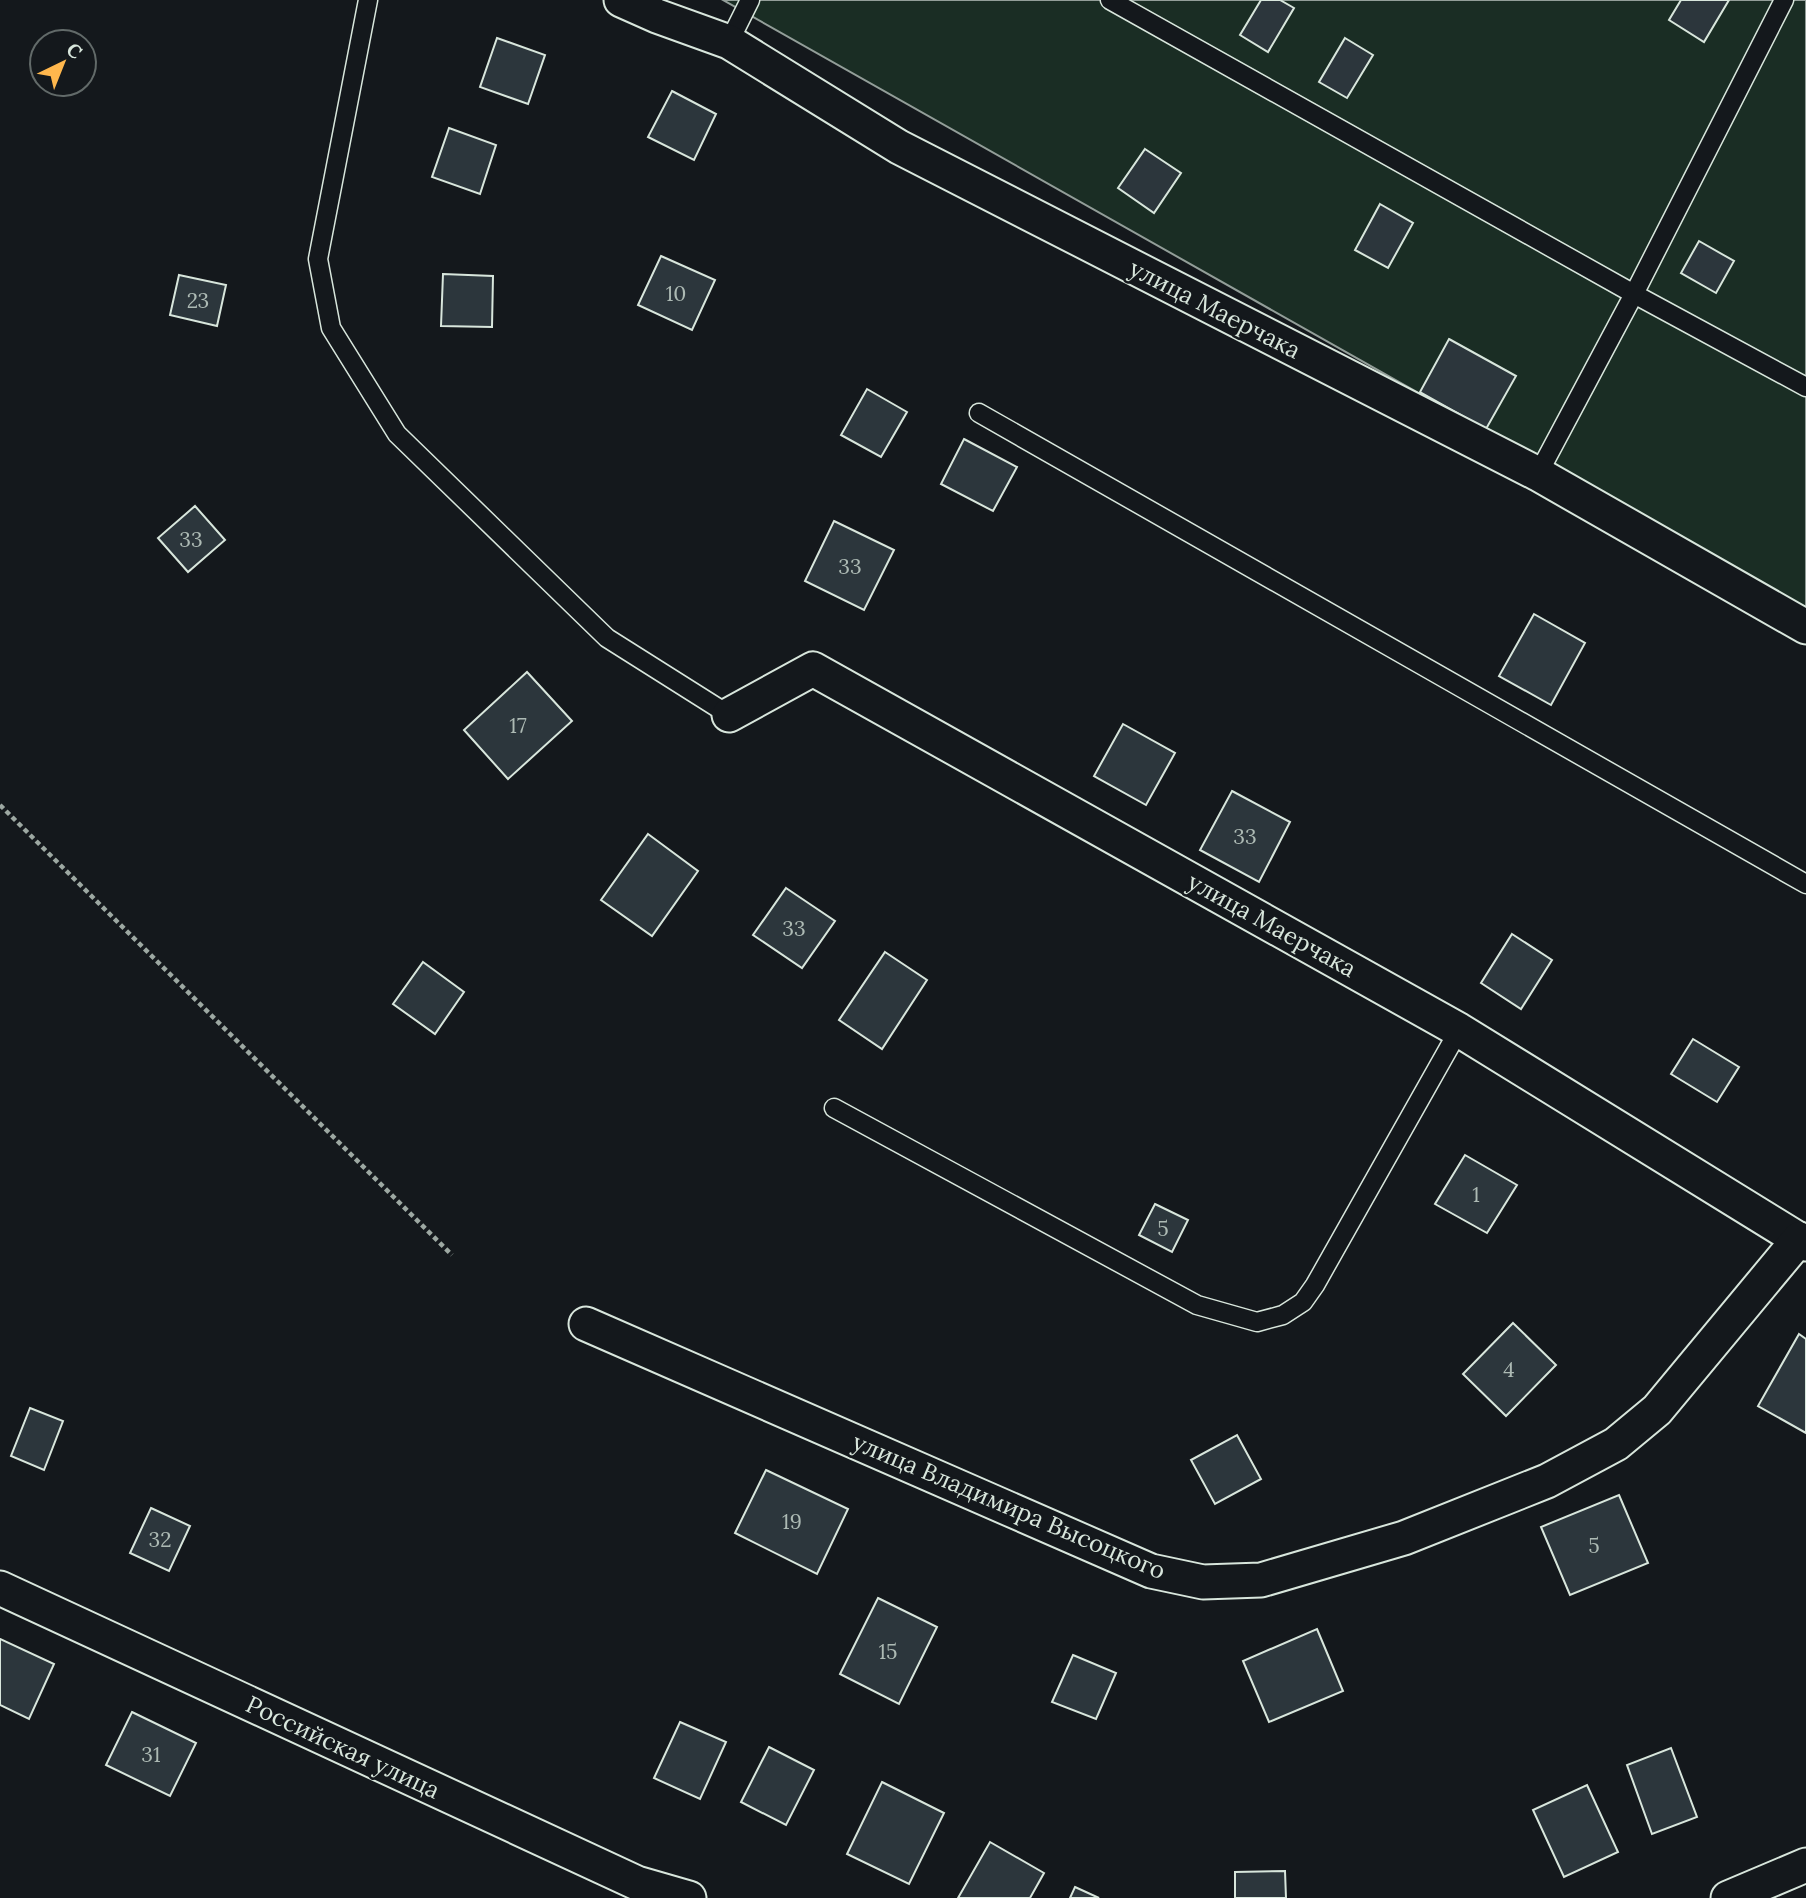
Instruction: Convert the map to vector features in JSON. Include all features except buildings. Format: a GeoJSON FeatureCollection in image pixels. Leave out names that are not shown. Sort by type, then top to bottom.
{"type":"FeatureCollection","features":[{"type":"Feature","properties":{"kind":"street","name":"улица Маерчака"},"geometry":{"type":"LineString","coordinates":[[621,0],[729,42],[899,147],[1538,474],[1806,626]]}},
{"type":"Feature","properties":{"kind":"street","name":"улица Маерчака"},"geometry":{"type":"LineString","coordinates":[[729,715],[813,669],[1459,1030],[1802,1242]]}},
{"type":"Feature","properties":{"kind":"street","name":"улица Владимира Высоцкого"},"geometry":{"type":"LineString","coordinates":[[586,1324],[1151,1572],[1203,1582],[1261,1580],[1404,1538],[1547,1481],[1616,1444],[1657,1410],[1802,1242]]}},
{"type":"Feature","properties":{"kind":"street","name":"Российская улица"},"geometry":{"type":"LineString","coordinates":[[0,1588],[637,1883],[689,1898]]}},
{"type":"Feature","properties":{"kind":"street"},"geometry":{"type":"LineString","coordinates":[[1728,1898],[1806,1865]]}},
{"type":"Feature","properties":{"kind":"lane"},"geometry":{"type":"LineString","coordinates":[[368,0],[318,259],[331,328],[397,434],[607,638],[729,715]]}},
{"type":"Feature","properties":{"kind":"lane"},"geometry":{"type":"LineString","coordinates":[[729,42],[750,0]]}},
{"type":"Feature","properties":{"kind":"lane"},"geometry":{"type":"LineString","coordinates":[[1110,0],[1634,294],[1806,387]]}},
{"type":"Feature","properties":{"kind":"lane"},"geometry":{"type":"LineString","coordinates":[[1538,474],[1634,294],[1784,0]]}},
{"type":"Feature","properties":{"kind":"lane"},"geometry":{"type":"LineString","coordinates":[[979,414],[1806,884]]}},
{"type":"Feature","properties":{"kind":"lane"},"geometry":{"type":"LineString","coordinates":[[834,1108],[1197,1305],[1257,1322],[1283,1315],[1303,1302],[1315,1285],[1459,1030]]}},
{"type":"Feature","properties":{"kind":"path"},"geometry":{"type":"LineString","coordinates":[[0,805],[452,1255]]}},
{"type":"Feature","properties":{"kind":"green space"},"geometry":{"type":"Polygon","coordinates":[[[723,0],[1806,0],[1806,612],[723,0]]]}}]}
